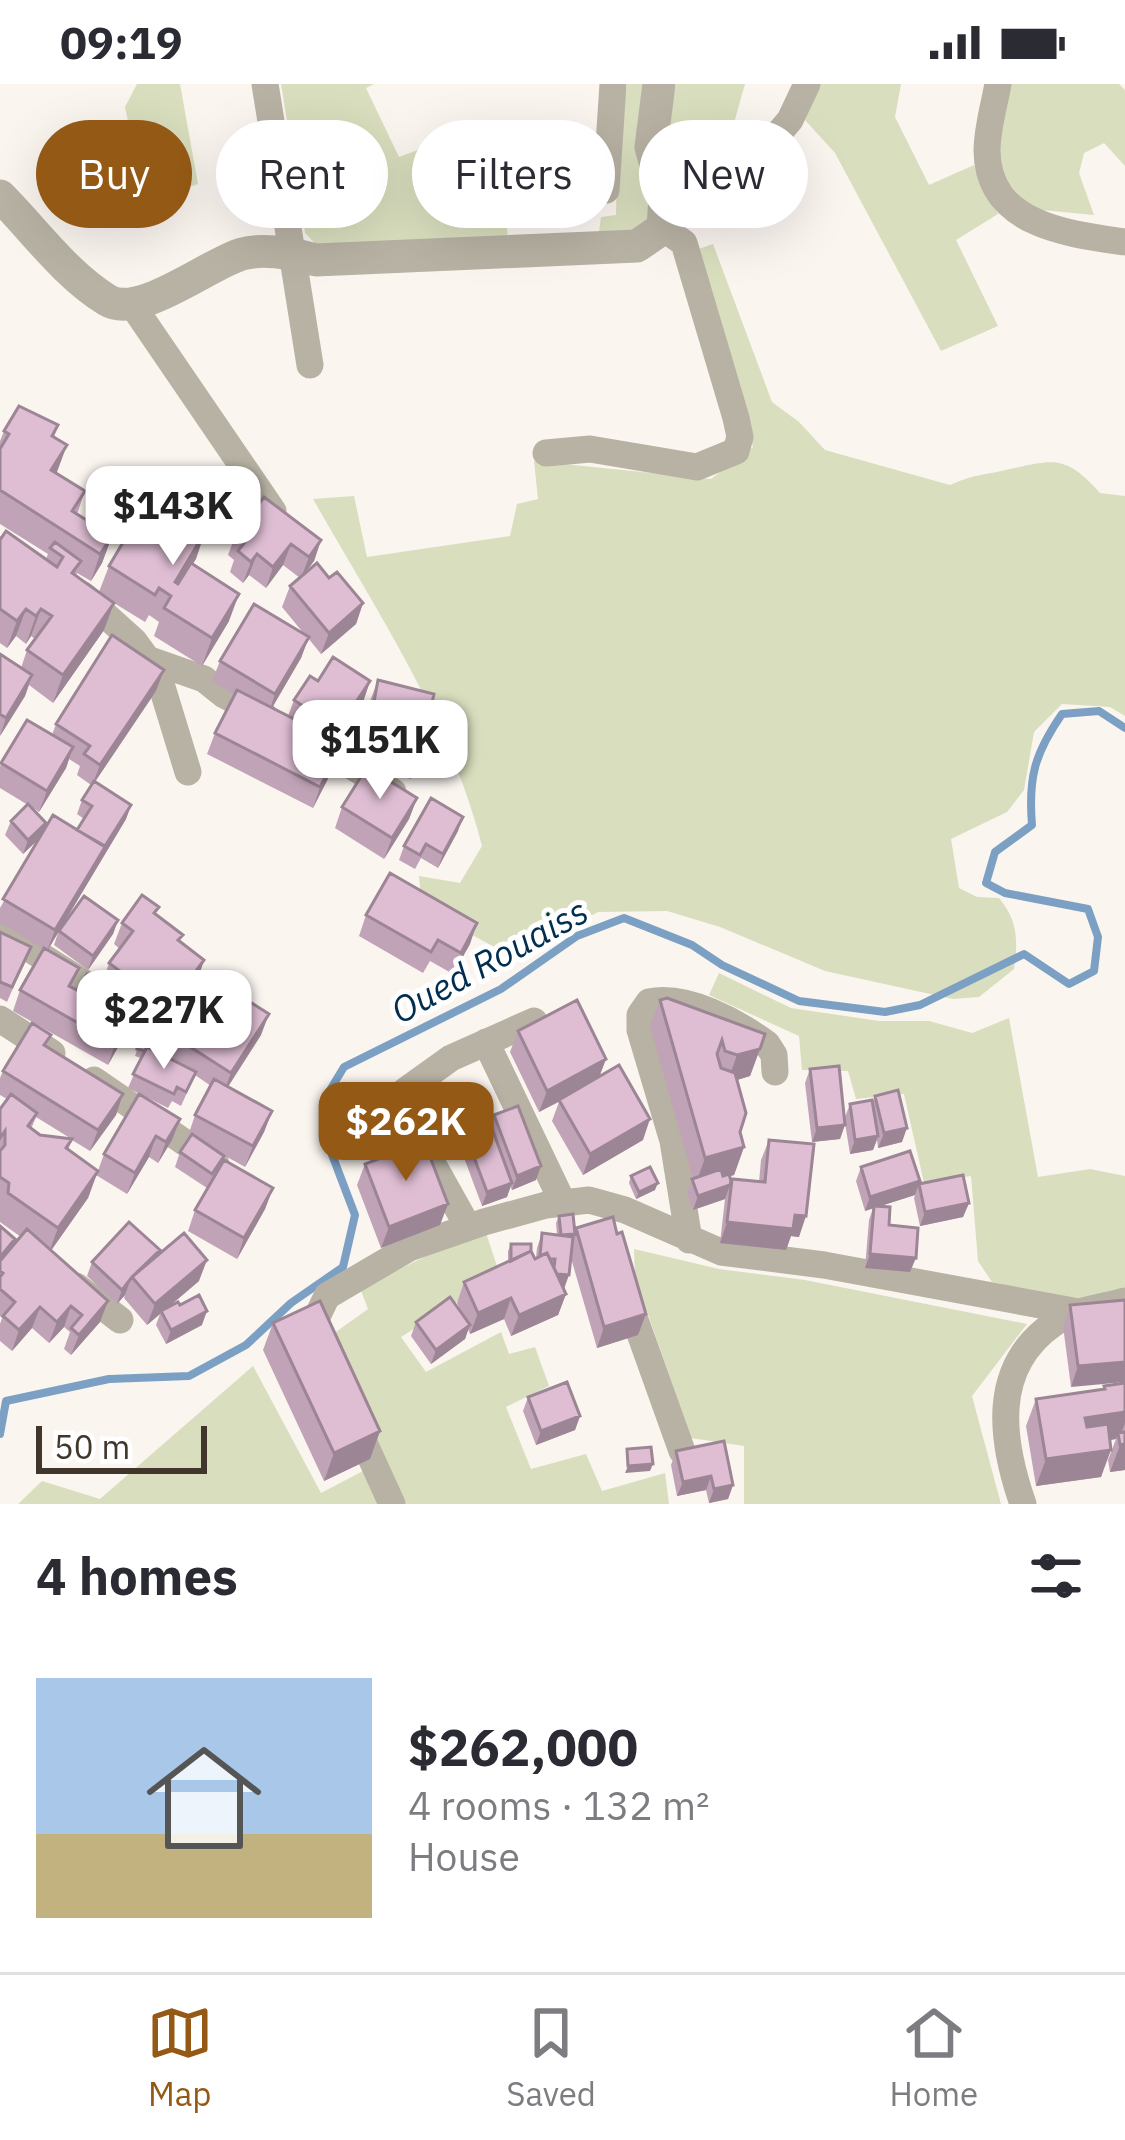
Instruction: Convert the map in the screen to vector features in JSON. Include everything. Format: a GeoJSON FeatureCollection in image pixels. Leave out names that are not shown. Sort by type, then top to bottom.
{"type":"FeatureCollection","features":[{"type":"Feature","properties":{"kind":"street"},"geometry":{"type":"LineString","coordinates":[[265,84],[310,365]]}},
{"type":"Feature","properties":{"kind":"street"},"geometry":{"type":"LineString","coordinates":[[611,120],[614,84]]}},
{"type":"Feature","properties":{"kind":"street"},"geometry":{"type":"LineString","coordinates":[[654,120],[659,84]]}},
{"type":"Feature","properties":{"kind":"street"},"geometry":{"type":"LineString","coordinates":[[790,120],[807,84]]}},
{"type":"Feature","properties":{"kind":"street"},"geometry":{"type":"LineString","coordinates":[[998,84],[987,146],[993,179],[1012,208],[1040,226],[1125,242]]}},
{"type":"Feature","properties":{"kind":"street"},"geometry":{"type":"LineString","coordinates":[[0,196],[72,272],[110,303],[133,306],[245,252],[295,254],[316,260],[638,246],[652,228]]}},
{"type":"Feature","properties":{"kind":"street"},"geometry":{"type":"LineString","coordinates":[[546,453],[590,449],[697,467],[736,451],[740,437],[736,418],[684,243],[674,228]]}},
{"type":"Feature","properties":{"kind":"street"},"geometry":{"type":"LineString","coordinates":[[133,306],[273,511]]}},
{"type":"Feature","properties":{"kind":"street"},"geometry":{"type":"LineString","coordinates":[[60,577],[134,641],[158,674],[188,772]]}},
{"type":"Feature","properties":{"kind":"street"},"geometry":{"type":"LineString","coordinates":[[147,659],[204,679],[397,794]]}},
{"type":"Feature","properties":{"kind":"street"},"geometry":{"type":"LineString","coordinates":[[0,930],[90,987],[166,1047]]}},
{"type":"Feature","properties":{"kind":"street"},"geometry":{"type":"LineString","coordinates":[[689,1240],[674,1141],[640,1030],[640,1015],[649,1002],[690,1004],[767,1044],[774,1054],[776,1072]]}},
{"type":"Feature","properties":{"kind":"street"},"geometry":{"type":"LineString","coordinates":[[0,1019],[234,1177]]}},
{"type":"Feature","properties":{"kind":"street"},"geometry":{"type":"LineString","coordinates":[[468,1227],[402,1109],[402,1099],[405,1091],[451,1058],[533,1021]]}},
{"type":"Feature","properties":{"kind":"street"},"geometry":{"type":"LineString","coordinates":[[486,1042],[563,1203]]}},
{"type":"Feature","properties":{"kind":"street"},"geometry":{"type":"LineString","coordinates":[[324,1358],[315,1337],[315,1321],[327,1296],[409,1248],[468,1227],[589,1200],[625,1210],[721,1252],[824,1265],[1084,1313]]}},
{"type":"Feature","properties":{"kind":"street"},"geometry":{"type":"LineString","coordinates":[[621,1238],[625,1210]]}},
{"type":"Feature","properties":{"kind":"street"},"geometry":{"type":"LineString","coordinates":[[52,1268],[120,1320]]}},
{"type":"Feature","properties":{"kind":"street"},"geometry":{"type":"LineString","coordinates":[[622,1272],[640,1338],[682,1451]]}},
{"type":"Feature","properties":{"kind":"street"},"geometry":{"type":"LineString","coordinates":[[1023,1504],[1008,1450],[1006,1387],[1023,1354],[1055,1322],[1125,1301]]}},
{"type":"Feature","properties":{"kind":"street"},"geometry":{"type":"LineString","coordinates":[[344,1400],[392,1504]]}},
{"type":"Feature","properties":{"kind":"green space"},"geometry":{"type":"Polygon","coordinates":[[[137,84],[180,84],[186,120],[128,120],[125,107],[137,84]]]}},
{"type":"Feature","properties":{"kind":"green space"},"geometry":{"type":"Polygon","coordinates":[[[281,84],[374,84],[366,88],[381,120],[287,120],[281,84]]]}},
{"type":"Feature","properties":{"kind":"green space"},"geometry":{"type":"Polygon","coordinates":[[[627,84],[654,84],[653,120],[639,120],[639,228],[648,230],[598,239],[600,228],[615,228],[617,154],[627,84]]]}},
{"type":"Feature","properties":{"kind":"green space"},"geometry":{"type":"Polygon","coordinates":[[[676,84],[745,84],[735,120],[668,120],[676,84]]]}},
{"type":"Feature","properties":{"kind":"green space"},"geometry":{"type":"Polygon","coordinates":[[[820,84],[901,84],[895,117],[929,185],[974,165],[998,214],[956,240],[998,326],[941,351],[835,153],[805,120],[820,84]]]}},
{"type":"Feature","properties":{"kind":"green space"},"geometry":{"type":"Polygon","coordinates":[[[1009,84],[1119,84],[1125,90],[1125,166],[1104,143],[1084,153],[1079,173],[1094,215],[1031,209],[1000,173],[996,153],[1009,84]]]}},
{"type":"Feature","properties":{"kind":"green space"},"geometry":{"type":"Polygon","coordinates":[[[388,134],[399,157],[412,152],[412,228],[507,228],[508,239],[324,253],[304,228],[388,228],[388,134]]]}},
{"type":"Feature","properties":{"kind":"green space"},"geometry":{"type":"Polygon","coordinates":[[[192,151],[198,184],[192,186],[192,151]]]}},
{"type":"Feature","properties":{"kind":"green space"},"geometry":{"type":"Polygon","coordinates":[[[713,244],[772,402],[825,450],[950,485],[1057,463],[1077,471],[1100,493],[1125,496],[1125,716],[1110,707],[1062,704],[1034,732],[1024,790],[1007,812],[951,839],[959,888],[977,897],[999,898],[1015,931],[1014,969],[979,997],[953,999],[825,971],[720,927],[667,911],[598,912],[511,956],[437,916],[421,900],[419,876],[460,883],[482,846],[431,710],[313,499],[354,496],[367,557],[510,536],[517,504],[538,499],[534,461],[711,479],[753,447],[690,252],[713,244]]]}},
{"type":"Feature","properties":{"kind":"green space"},"geometry":{"type":"Polygon","coordinates":[[[719,973],[791,1008],[879,1021],[929,1021],[972,1033],[1009,1018],[1038,1177],[1090,1169],[1125,1176],[1125,1292],[1081,1301],[992,1282],[978,1261],[971,1176],[924,1183],[904,1094],[856,1099],[848,1071],[802,1070],[799,1036],[709,995],[719,973]]]}},
{"type":"Feature","properties":{"kind":"green space"},"geometry":{"type":"Polygon","coordinates":[[[486,1233],[500,1275],[401,1337],[426,1372],[501,1332],[509,1354],[535,1347],[549,1386],[506,1407],[531,1469],[586,1454],[602,1491],[665,1473],[669,1504],[403,1504],[326,1339],[368,1309],[360,1288],[486,1233]]]}},
{"type":"Feature","properties":{"kind":"green space"},"geometry":{"type":"Polygon","coordinates":[[[634,1249],[719,1269],[805,1280],[1027,1324],[972,1396],[1001,1504],[744,1504],[744,1446],[691,1438],[635,1277],[634,1249]]]}},
{"type":"Feature","properties":{"kind":"green space"},"geometry":{"type":"Polygon","coordinates":[[[253,1366],[321,1493],[363,1471],[380,1504],[18,1504],[42,1481],[100,1499],[253,1366]]]}},
{"type":"Feature","properties":{"kind":"building"},"geometry":{"type":"Polygon","coordinates":[[[19,406],[58,425],[52,436],[67,445],[51,470],[85,491],[72,511],[112,536],[100,554],[0,490],[0,449],[9,434],[4,431],[19,406]]]}},
{"type":"Feature","properties":{"kind":"building"},"geometry":{"type":"Polygon","coordinates":[[[150,497],[205,532],[175,582],[191,563],[239,594],[212,638],[164,608],[171,596],[159,588],[155,595],[109,566],[150,497]]]}},
{"type":"Feature","properties":{"kind":"building"},"geometry":{"type":"Polygon","coordinates":[[[264,497],[321,540],[309,557],[291,544],[273,567],[257,554],[251,562],[238,551],[245,542],[236,534],[264,497]]]}},
{"type":"Feature","properties":{"kind":"building"},"geometry":{"type":"Polygon","coordinates":[[[6,531],[57,567],[63,557],[50,548],[55,542],[81,561],[72,573],[114,603],[63,675],[27,650],[52,616],[41,609],[36,616],[26,609],[17,621],[0,609],[0,540],[6,531]]]}},
{"type":"Feature","properties":{"kind":"building"},"geometry":{"type":"Polygon","coordinates":[[[317,563],[329,578],[337,572],[363,603],[329,633],[290,586],[317,563]]]}},
{"type":"Feature","properties":{"kind":"building"},"geometry":{"type":"Polygon","coordinates":[[[254,604],[309,637],[275,694],[220,661],[254,604]]]}},
{"type":"Feature","properties":{"kind":"building"},"geometry":{"type":"Polygon","coordinates":[[[112,635],[164,670],[100,765],[84,754],[90,746],[56,724],[112,635]]]}},
{"type":"Feature","properties":{"kind":"building"},"geometry":{"type":"Polygon","coordinates":[[[0,654],[32,675],[6,718],[0,714],[0,654]]]}},
{"type":"Feature","properties":{"kind":"building"},"geometry":{"type":"Polygon","coordinates":[[[333,657],[370,681],[338,729],[294,700],[310,676],[318,681],[333,657]]]}},
{"type":"Feature","properties":{"kind":"building"},"geometry":{"type":"Polygon","coordinates":[[[378,680],[434,694],[419,758],[366,745],[378,680]]]}},
{"type":"Feature","properties":{"kind":"building"},"geometry":{"type":"Polygon","coordinates":[[[237,690],[343,744],[320,787],[215,733],[237,690]]]}},
{"type":"Feature","properties":{"kind":"building"},"geometry":{"type":"Polygon","coordinates":[[[27,720],[73,747],[47,791],[1,763],[27,720]]]}},
{"type":"Feature","properties":{"kind":"building"},"geometry":{"type":"Polygon","coordinates":[[[367,767],[417,798],[392,838],[342,807],[367,767]]]}},
{"type":"Feature","properties":{"kind":"building"},"geometry":{"type":"Polygon","coordinates":[[[94,781],[131,805],[105,846],[77,830],[92,806],[82,800],[94,781]]]}},
{"type":"Feature","properties":{"kind":"building"},"geometry":{"type":"Polygon","coordinates":[[[431,798],[463,817],[443,854],[426,844],[420,855],[404,846],[431,798]]]}},
{"type":"Feature","properties":{"kind":"building"},"geometry":{"type":"Polygon","coordinates":[[[28,804],[46,823],[28,840],[11,821],[28,804]]]}},
{"type":"Feature","properties":{"kind":"building"},"geometry":{"type":"Polygon","coordinates":[[[53,815],[105,847],[55,930],[3,899],[53,815]]]}},
{"type":"Feature","properties":{"kind":"building"},"geometry":{"type":"Polygon","coordinates":[[[390,873],[477,923],[461,953],[438,940],[431,952],[366,915],[390,873]]]}},
{"type":"Feature","properties":{"kind":"building"},"geometry":{"type":"Polygon","coordinates":[[[142,895],[159,907],[154,913],[183,935],[178,940],[204,960],[169,1008],[109,963],[133,931],[122,923],[142,895]]]}},
{"type":"Feature","properties":{"kind":"building"},"geometry":{"type":"Polygon","coordinates":[[[84,896],[118,920],[93,956],[59,931],[84,896]]]}},
{"type":"Feature","properties":{"kind":"building"},"geometry":{"type":"Polygon","coordinates":[[[0,932],[31,947],[12,987],[0,982],[0,932]]]}},
{"type":"Feature","properties":{"kind":"building"},"geometry":{"type":"Polygon","coordinates":[[[44,948],[79,968],[69,986],[77,990],[87,974],[100,982],[88,1002],[96,1006],[105,991],[136,1008],[115,1044],[20,990],[44,948]]]}},
{"type":"Feature","properties":{"kind":"building"},"geometry":{"type":"Polygon","coordinates":[[[208,975],[269,1014],[231,1073],[170,1034],[208,975]]]}},
{"type":"Feature","properties":{"kind":"building"},"geometry":{"type":"Polygon","coordinates":[[[667,998],[765,1034],[760,1049],[737,1055],[725,1051],[722,1040],[717,1054],[721,1068],[735,1073],[746,1113],[740,1132],[744,1147],[705,1158],[660,1000],[667,998]]]}},
{"type":"Feature","properties":{"kind":"building"},"geometry":{"type":"Polygon","coordinates":[[[577,1000],[606,1059],[547,1091],[518,1031],[577,1000]]]}},
{"type":"Feature","properties":{"kind":"building"},"geometry":{"type":"Polygon","coordinates":[[[32,1023],[51,1035],[44,1045],[123,1094],[98,1130],[3,1071],[32,1023]]]}},
{"type":"Feature","properties":{"kind":"building"},"geometry":{"type":"Polygon","coordinates":[[[144,1030],[160,1036],[154,1050],[137,1049],[144,1030]]]}},
{"type":"Feature","properties":{"kind":"building"},"geometry":{"type":"Polygon","coordinates":[[[147,1047],[196,1072],[186,1092],[177,1087],[174,1094],[133,1074],[147,1047]]]}},
{"type":"Feature","properties":{"kind":"building"},"geometry":{"type":"Polygon","coordinates":[[[619,1065],[650,1119],[590,1154],[559,1100],[619,1065]]]}},
{"type":"Feature","properties":{"kind":"building"},"geometry":{"type":"Polygon","coordinates":[[[839,1066],[845,1125],[817,1128],[810,1069],[839,1066]]]}},
{"type":"Feature","properties":{"kind":"building"},"geometry":{"type":"Polygon","coordinates":[[[214,1079],[272,1111],[253,1146],[195,1115],[214,1079]]]}},
{"type":"Feature","properties":{"kind":"building"},"geometry":{"type":"Polygon","coordinates":[[[898,1090],[907,1128],[884,1133],[875,1096],[898,1090]]]}},
{"type":"Feature","properties":{"kind":"building"},"geometry":{"type":"Polygon","coordinates":[[[11,1094],[37,1113],[28,1126],[40,1135],[72,1139],[66,1148],[98,1171],[58,1228],[8,1193],[9,1183],[0,1177],[5,1131],[0,1138],[0,1109],[11,1094]]]}},
{"type":"Feature","properties":{"kind":"building"},"geometry":{"type":"Polygon","coordinates":[[[139,1094],[180,1119],[166,1142],[156,1136],[135,1173],[104,1154],[139,1094]]]}},
{"type":"Feature","properties":{"kind":"building"},"geometry":{"type":"Polygon","coordinates":[[[872,1100],[878,1136],[855,1140],[850,1104],[872,1100]]]}},
{"type":"Feature","properties":{"kind":"building"},"geometry":{"type":"Polygon","coordinates":[[[518,1106],[541,1166],[517,1176],[494,1115],[518,1106]]]}},
{"type":"Feature","properties":{"kind":"building"},"geometry":{"type":"Polygon","coordinates":[[[490,1123],[512,1183],[487,1192],[465,1133],[490,1123]]]}},
{"type":"Feature","properties":{"kind":"building"},"geometry":{"type":"Polygon","coordinates":[[[192,1134],[224,1156],[212,1174],[180,1152],[192,1134]]]}},
{"type":"Feature","properties":{"kind":"building"},"geometry":{"type":"Polygon","coordinates":[[[769,1140],[814,1144],[806,1216],[795,1215],[793,1229],[727,1222],[732,1179],[765,1182],[769,1140]]]}},
{"type":"Feature","properties":{"kind":"building"},"geometry":{"type":"Polygon","coordinates":[[[424,1141],[448,1204],[389,1227],[365,1164],[424,1141]]]}},
{"type":"Feature","properties":{"kind":"building"},"geometry":{"type":"Polygon","coordinates":[[[910,1151],[920,1181],[870,1197],[861,1167],[910,1151]]]}},
{"type":"Feature","properties":{"kind":"building"},"geometry":{"type":"Polygon","coordinates":[[[224,1160],[273,1188],[244,1238],[195,1210],[224,1160]]]}},
{"type":"Feature","properties":{"kind":"building"},"geometry":{"type":"Polygon","coordinates":[[[650,1167],[658,1183],[639,1192],[631,1176],[650,1167]]]}},
{"type":"Feature","properties":{"kind":"building"},"geometry":{"type":"Polygon","coordinates":[[[721,1169],[723,1176],[729,1174],[730,1185],[698,1196],[692,1179],[721,1169]]]}},
{"type":"Feature","properties":{"kind":"building"},"geometry":{"type":"Polygon","coordinates":[[[963,1175],[969,1203],[925,1212],[919,1184],[963,1175]]]}},
{"type":"Feature","properties":{"kind":"building"},"geometry":{"type":"Polygon","coordinates":[[[874,1206],[890,1207],[889,1225],[918,1228],[916,1258],[870,1254],[874,1206]]]}},
{"type":"Feature","properties":{"kind":"building"},"geometry":{"type":"Polygon","coordinates":[[[573,1214],[575,1234],[561,1235],[559,1216],[573,1214]]]}},
{"type":"Feature","properties":{"kind":"building"},"geometry":{"type":"Polygon","coordinates":[[[613,1217],[617,1234],[622,1232],[646,1314],[604,1327],[576,1228],[613,1217]]]}},
{"type":"Feature","properties":{"kind":"building"},"geometry":{"type":"Polygon","coordinates":[[[129,1222],[160,1250],[122,1290],[92,1262],[129,1222]]]}},
{"type":"Feature","properties":{"kind":"building"},"geometry":{"type":"Polygon","coordinates":[[[0,1226],[15,1239],[0,1257],[0,1226]]]}},
{"type":"Feature","properties":{"kind":"building"},"geometry":{"type":"Polygon","coordinates":[[[27,1229],[108,1301],[79,1335],[71,1328],[82,1315],[71,1306],[57,1322],[40,1307],[19,1330],[3,1316],[15,1302],[0,1289],[0,1261],[27,1229]]]}},
{"type":"Feature","properties":{"kind":"building"},"geometry":{"type":"Polygon","coordinates":[[[184,1233],[207,1260],[155,1304],[132,1277],[184,1233]]]}},
{"type":"Feature","properties":{"kind":"building"},"geometry":{"type":"Polygon","coordinates":[[[542,1233],[573,1237],[569,1275],[557,1274],[555,1259],[547,1253],[540,1256],[542,1233]]]}},
{"type":"Feature","properties":{"kind":"building"},"geometry":{"type":"Polygon","coordinates":[[[511,1244],[531,1244],[531,1251],[511,1261],[511,1244]]]}},
{"type":"Feature","properties":{"kind":"building"},"geometry":{"type":"Polygon","coordinates":[[[531,1251],[535,1259],[547,1253],[566,1294],[519,1315],[511,1298],[478,1313],[464,1282],[531,1251]]]}},
{"type":"Feature","properties":{"kind":"building"},"geometry":{"type":"Polygon","coordinates":[[[199,1295],[207,1311],[171,1330],[161,1311],[199,1295]]]}},
{"type":"Feature","properties":{"kind":"building"},"geometry":{"type":"Polygon","coordinates":[[[450,1297],[470,1325],[436,1350],[416,1322],[450,1297]]]}},
{"type":"Feature","properties":{"kind":"building"},"geometry":{"type":"Polygon","coordinates":[[[1125,1300],[1125,1362],[1078,1366],[1070,1305],[1125,1300]]]}},
{"type":"Feature","properties":{"kind":"building"},"geometry":{"type":"Polygon","coordinates":[[[320,1301],[380,1431],[334,1453],[273,1323],[320,1301]]]}},
{"type":"Feature","properties":{"kind":"building"},"geometry":{"type":"Polygon","coordinates":[[[567,1382],[580,1416],[541,1431],[528,1397],[567,1382]]]}},
{"type":"Feature","properties":{"kind":"building"},"geometry":{"type":"Polygon","coordinates":[[[1125,1383],[1125,1412],[1085,1418],[1087,1427],[1108,1424],[1111,1450],[1046,1459],[1036,1399],[1125,1383]]]}},
{"type":"Feature","properties":{"kind":"building"},"geometry":{"type":"Polygon","coordinates":[[[724,1441],[733,1485],[714,1489],[711,1476],[683,1482],[676,1451],[724,1441]]]}},
{"type":"Feature","properties":{"kind":"building"},"geometry":{"type":"Polygon","coordinates":[[[651,1447],[653,1464],[628,1466],[627,1449],[651,1447]]]}},
{"type":"Feature","properties":{"kind":"waterway","name":"Oued Rouaiss"},"geometry":{"type":"LineString","coordinates":[[0,1434],[6,1401],[109,1379],[189,1376],[246,1345],[291,1303],[343,1267],[355,1215],[323,1131],[324,1100],[344,1067],[501,989],[577,936],[624,918],[692,945],[722,965],[799,1001],[885,1012],[920,1005],[1024,954],[1069,984],[1094,971],[1098,937],[1088,909],[1005,893],[986,883],[995,852],[1032,825],[1035,766],[1062,714],[1099,711],[1125,728]]}}]}
